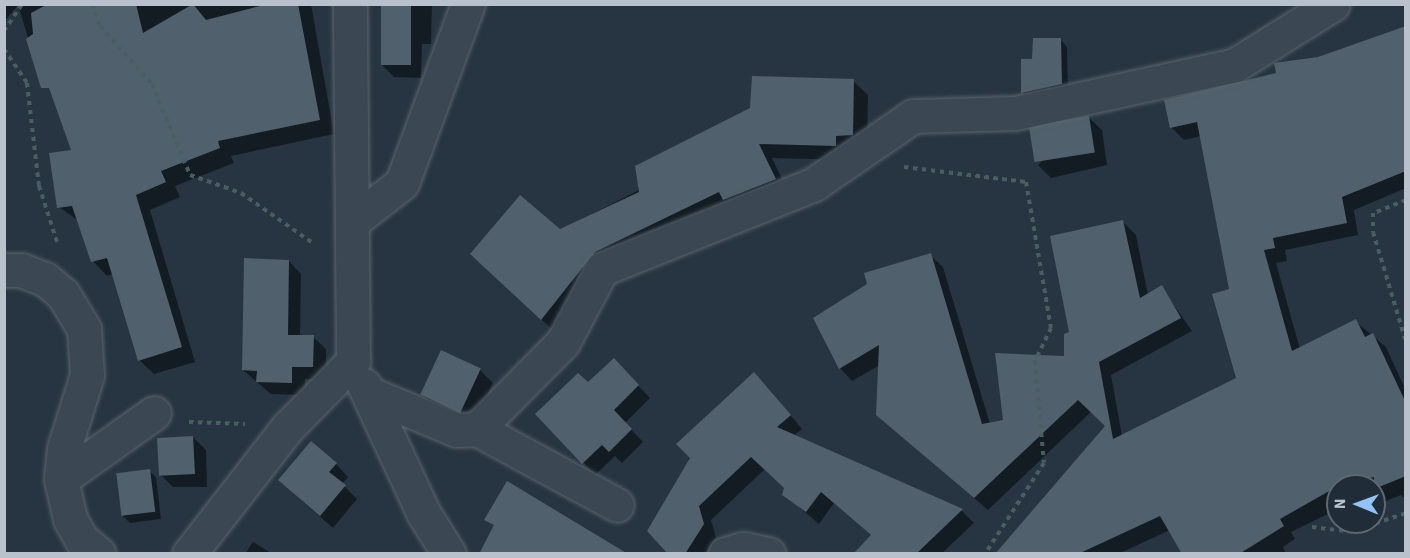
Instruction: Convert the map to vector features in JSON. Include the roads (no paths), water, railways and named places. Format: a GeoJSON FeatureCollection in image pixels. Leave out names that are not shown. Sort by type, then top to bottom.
{"type":"FeatureCollection","features":[{"type":"Feature","properties":{"kind":"street"},"geometry":{"type":"LineString","coordinates":[[350,4],[353,361],[424,514],[449,554]]}},
{"type":"Feature","properties":{"kind":"street"},"geometry":{"type":"LineString","coordinates":[[352,222],[402,183],[468,4]]}},
{"type":"Feature","properties":{"kind":"street"},"geometry":{"type":"LineString","coordinates":[[477,429],[563,342],[602,269],[814,184],[856,160],[913,116],[1015,113],[1234,65],[1333,4]]}},
{"type":"Feature","properties":{"kind":"street"},"geometry":{"type":"LineString","coordinates":[[4,270],[21,270],[45,279],[63,294],[84,329],[87,375],[64,449],[61,479],[70,519],[81,539],[99,554]]}},
{"type":"Feature","properties":{"kind":"street"},"geometry":{"type":"LineString","coordinates":[[189,554],[288,427],[353,361]]}},
{"type":"Feature","properties":{"kind":"street"},"geometry":{"type":"LineString","coordinates":[[368,393],[457,430],[477,429],[617,505]]}},
{"type":"Feature","properties":{"kind":"street"},"geometry":{"type":"LineString","coordinates":[[61,479],[154,413]]}},
{"type":"Feature","properties":{"kind":"street"},"geometry":{"type":"LineString","coordinates":[[725,554],[743,549],[769,554]]}}]}
